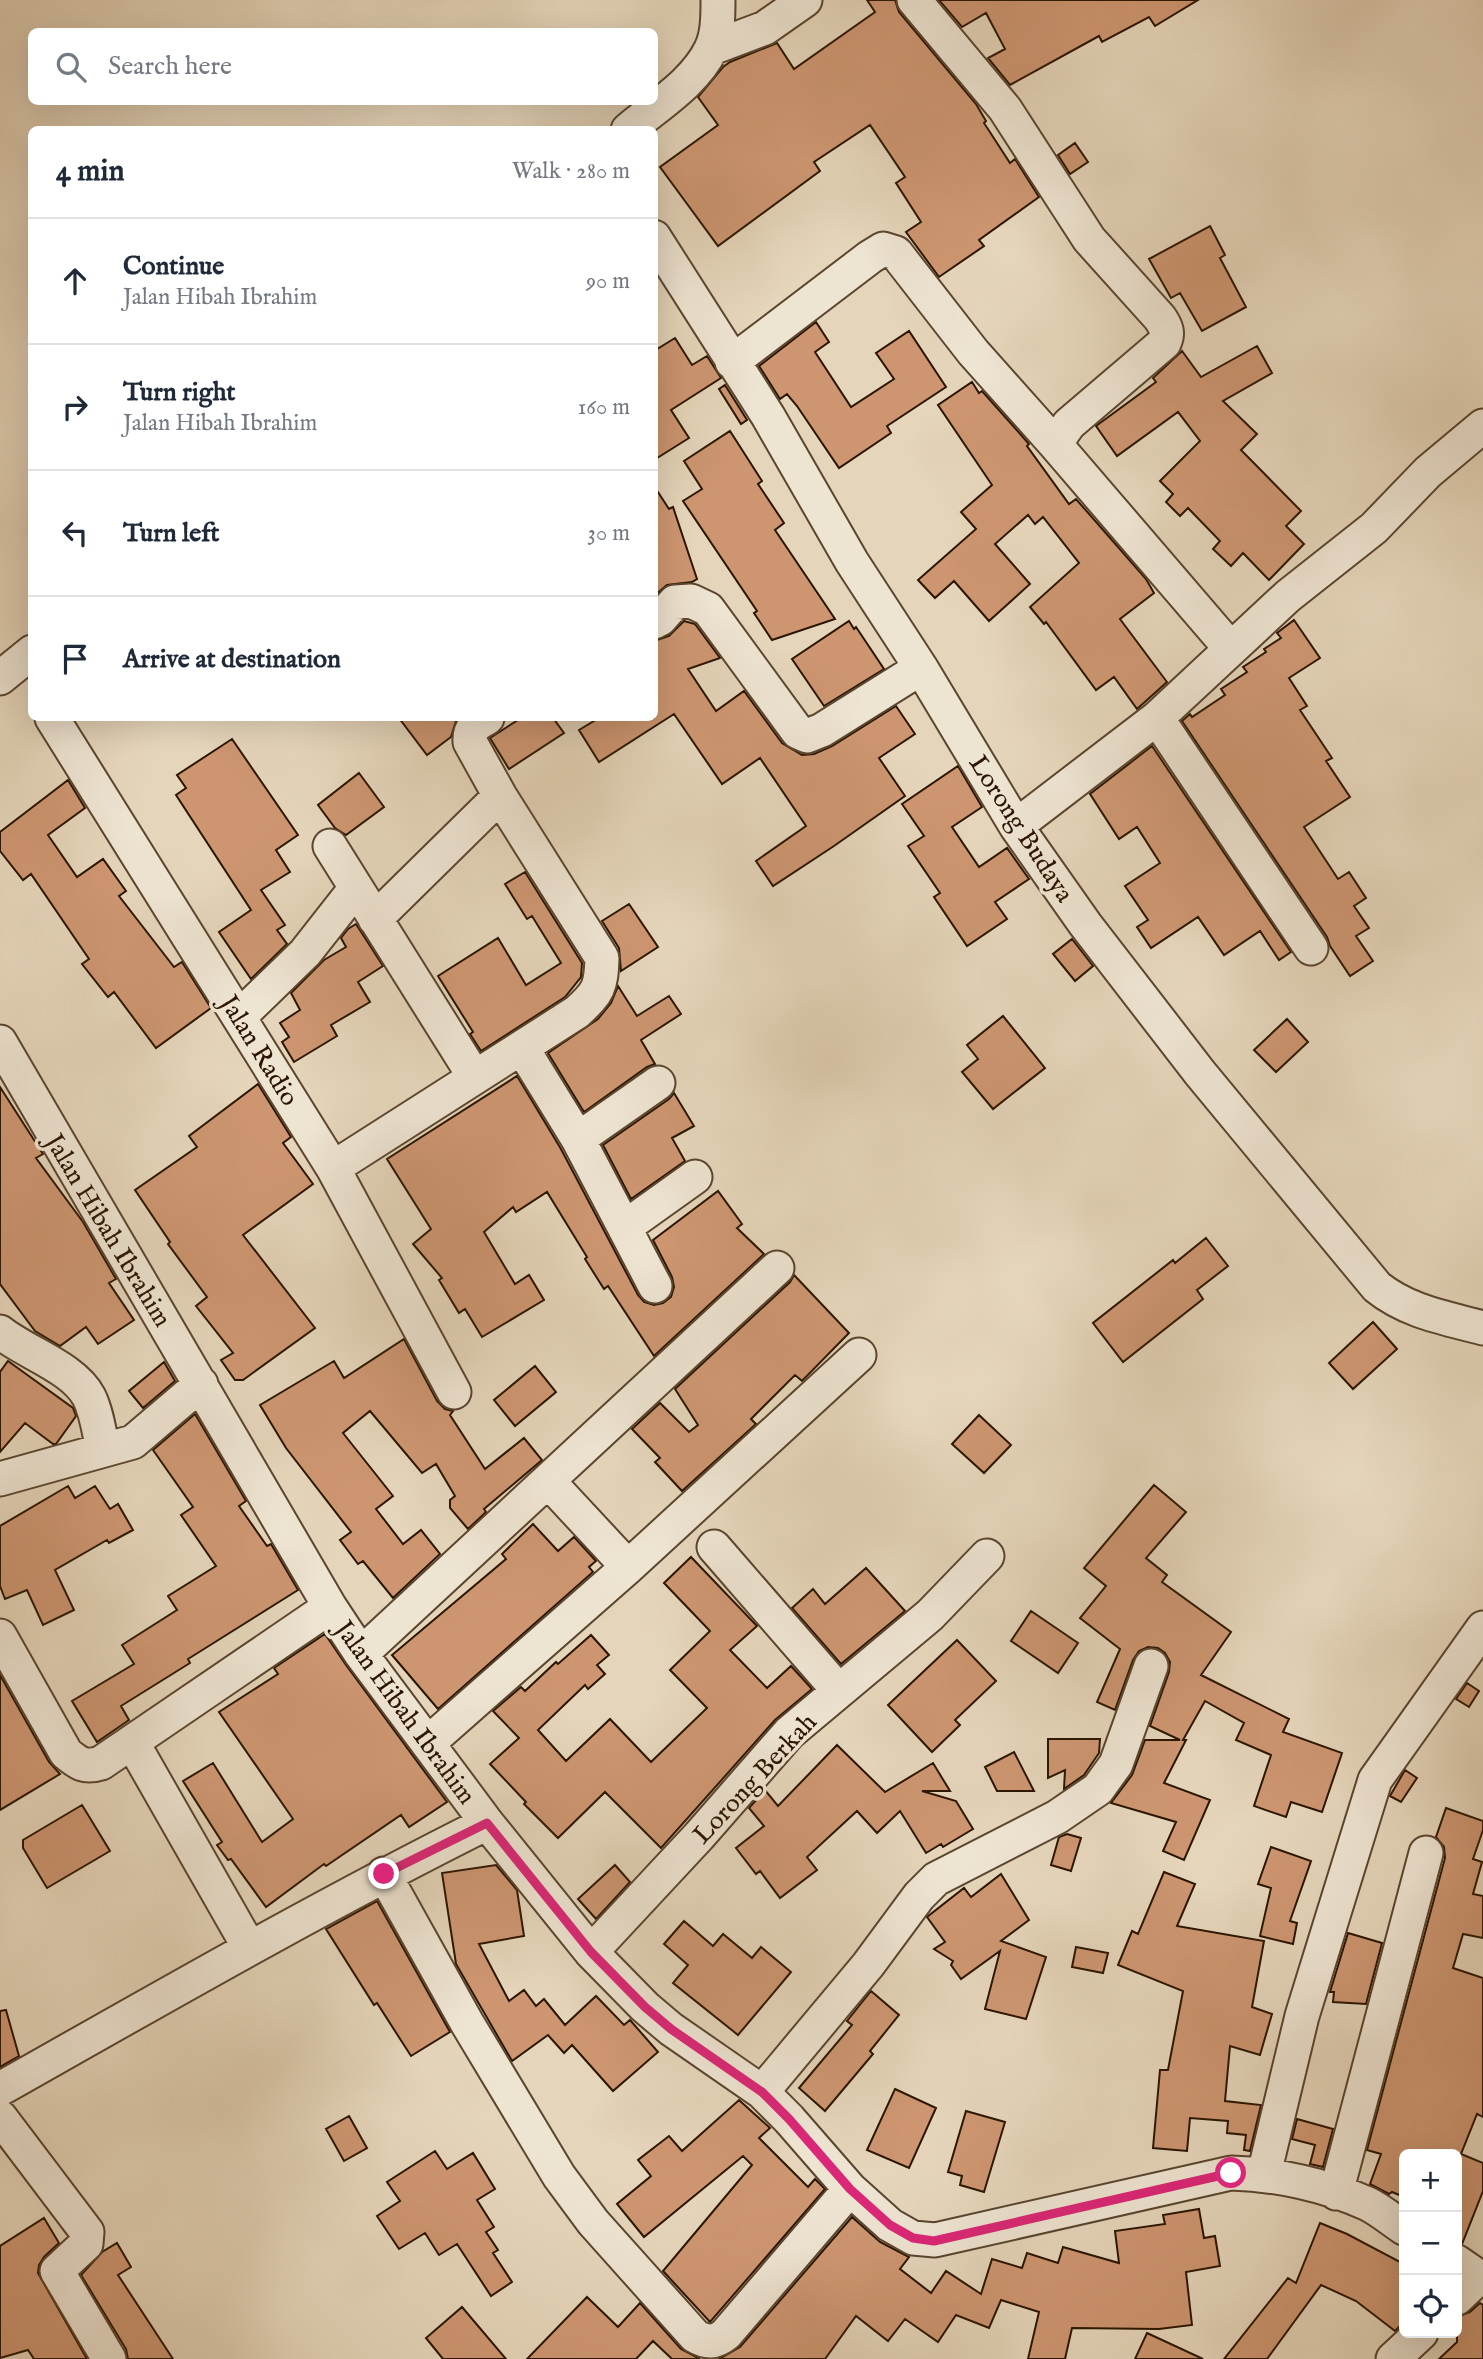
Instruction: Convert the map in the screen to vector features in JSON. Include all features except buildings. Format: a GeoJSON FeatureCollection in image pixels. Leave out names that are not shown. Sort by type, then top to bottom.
{"type":"FeatureCollection","features":[{"type":"Feature","properties":{"kind":"street"},"geometry":{"type":"LineString","coordinates":[[633,126],[693,76],[712,48],[718,19],[718,0]]}},
{"type":"Feature","properties":{"kind":"street"},"geometry":{"type":"LineString","coordinates":[[712,48],[765,28],[805,0]]}},
{"type":"Feature","properties":{"kind":"street"},"geometry":{"type":"LineString","coordinates":[[914,0],[1005,109],[1089,239],[1160,318],[1167,331],[1164,343],[1069,424],[1055,444]]}},
{"type":"Feature","properties":{"kind":"street","name":"Lorong Budaya"},"geometry":{"type":"LineString","coordinates":[[658,243],[768,416],[852,562],[921,668],[1016,826],[1085,924],[1200,1073],[1377,1287],[1390,1298],[1413,1309],[1483,1328]]}},
{"type":"Feature","properties":{"kind":"street"},"geometry":{"type":"LineString","coordinates":[[732,362],[870,257],[883,249],[889,249],[895,253],[973,352],[1231,649]]}},
{"type":"Feature","properties":{"kind":"street"},"geometry":{"type":"LineString","coordinates":[[1016,826],[1157,718],[1287,596],[1374,528],[1428,472],[1483,426]]}},
{"type":"Feature","properties":{"kind":"street"},"geometry":{"type":"LineString","coordinates":[[658,615],[675,602],[691,601],[708,609],[798,732],[807,736],[921,668]]}},
{"type":"Feature","properties":{"kind":"street"},"geometry":{"type":"LineString","coordinates":[[1157,718],[1311,948]]}},
{"type":"Feature","properties":{"kind":"street","name":"Jalan Radio"},"geometry":{"type":"LineString","coordinates":[[54,721],[333,1168],[454,1392]]}},
{"type":"Feature","properties":{"kind":"street"},"geometry":{"type":"LineString","coordinates":[[333,1168],[577,1012],[591,999],[601,983],[602,958],[500,796],[470,742],[469,733],[482,721]]}},
{"type":"Feature","properties":{"kind":"street"},"geometry":{"type":"LineString","coordinates":[[375,919],[500,796]]}},
{"type":"Feature","properties":{"kind":"street"},"geometry":{"type":"LineString","coordinates":[[330,846],[474,1076]]}},
{"type":"Feature","properties":{"kind":"street"},"geometry":{"type":"LineString","coordinates":[[239,1017],[305,953],[356,888]]}},
{"type":"Feature","properties":{"kind":"street","name":"Jalan Hibah Ibrahim"},"geometry":{"type":"LineString","coordinates":[[0,1042],[330,1607],[487,1823],[591,1952],[645,2007],[671,2029],[762,2092],[850,2189],[890,2225],[913,2238],[934,2241],[1231,2173],[1264,2174],[1336,2193],[1369,2205],[1399,2225]]}},
{"type":"Feature","properties":{"kind":"street"},"geometry":{"type":"LineString","coordinates":[[522,1048],[578,1139],[656,1286]]}},
{"type":"Feature","properties":{"kind":"street"},"geometry":{"type":"LineString","coordinates":[[578,1139],[658,1083]]}},
{"type":"Feature","properties":{"kind":"street"},"geometry":{"type":"LineString","coordinates":[[625,1227],[695,1177]]}},
{"type":"Feature","properties":{"kind":"street"},"geometry":{"type":"LineString","coordinates":[[362,1654],[776,1268]]}},
{"type":"Feature","properties":{"kind":"street"},"geometry":{"type":"LineString","coordinates":[[0,1332],[76,1380],[88,1394],[103,1450]]}},
{"type":"Feature","properties":{"kind":"street"},"geometry":{"type":"LineString","coordinates":[[428,1742],[628,1567],[859,1355]]}},
{"type":"Feature","properties":{"kind":"street"},"geometry":{"type":"LineString","coordinates":[[0,1479],[133,1442],[201,1384]]}},
{"type":"Feature","properties":{"kind":"street"},"geometry":{"type":"LineString","coordinates":[[549,1482],[628,1567]]}},
{"type":"Feature","properties":{"kind":"street"},"geometry":{"type":"LineString","coordinates":[[714,1547],[839,1691]]}},
{"type":"Feature","properties":{"kind":"street","name":"Lorong Berkah"},"geometry":{"type":"LineString","coordinates":[[591,1952],[699,1836],[789,1733],[930,1615],[987,1556]]}},
{"type":"Feature","properties":{"kind":"street"},"geometry":{"type":"LineString","coordinates":[[0,1636],[66,1754],[87,1767],[101,1763],[330,1607]]}},
{"type":"Feature","properties":{"kind":"street"},"geometry":{"type":"LineString","coordinates":[[1264,2174],[1302,2017],[1374,1780],[1483,1628]]}},
{"type":"Feature","properties":{"kind":"street"},"geometry":{"type":"LineString","coordinates":[[762,2092],[869,1965],[919,1896],[936,1879],[1057,1817],[1098,1789],[1116,1764],[1151,1667]]}},
{"type":"Feature","properties":{"kind":"street"},"geometry":{"type":"LineString","coordinates":[[132,1742],[249,1947]]}},
{"type":"Feature","properties":{"kind":"street"},"geometry":{"type":"LineString","coordinates":[[0,2090],[249,1947],[384,1874],[487,1823]]}},
{"type":"Feature","properties":{"kind":"street"},"geometry":{"type":"LineString","coordinates":[[1336,2193],[1426,1853]]}},
{"type":"Feature","properties":{"kind":"street"},"geometry":{"type":"LineString","coordinates":[[384,1874],[467,2023],[559,2176],[593,2222],[695,2336],[705,2342],[713,2342],[726,2334],[850,2189]]}},
{"type":"Feature","properties":{"kind":"street"},"geometry":{"type":"LineString","coordinates":[[0,2117],[86,2232],[86,2244],[57,2271],[109,2359]]}},
{"type":"Feature","properties":{"kind":"street"},"geometry":{"type":"LineString","coordinates":[[1393,2359],[1416,2338]]}},
{"type":"Feature","properties":{"kind":"route"},"geometry":{"type":"LineString","coordinates":[[384,1874],[487,1823],[591,1952],[645,2007],[671,2029],[762,2092],[850,2189],[890,2225],[913,2238],[934,2241],[1231,2173]]}}]}
